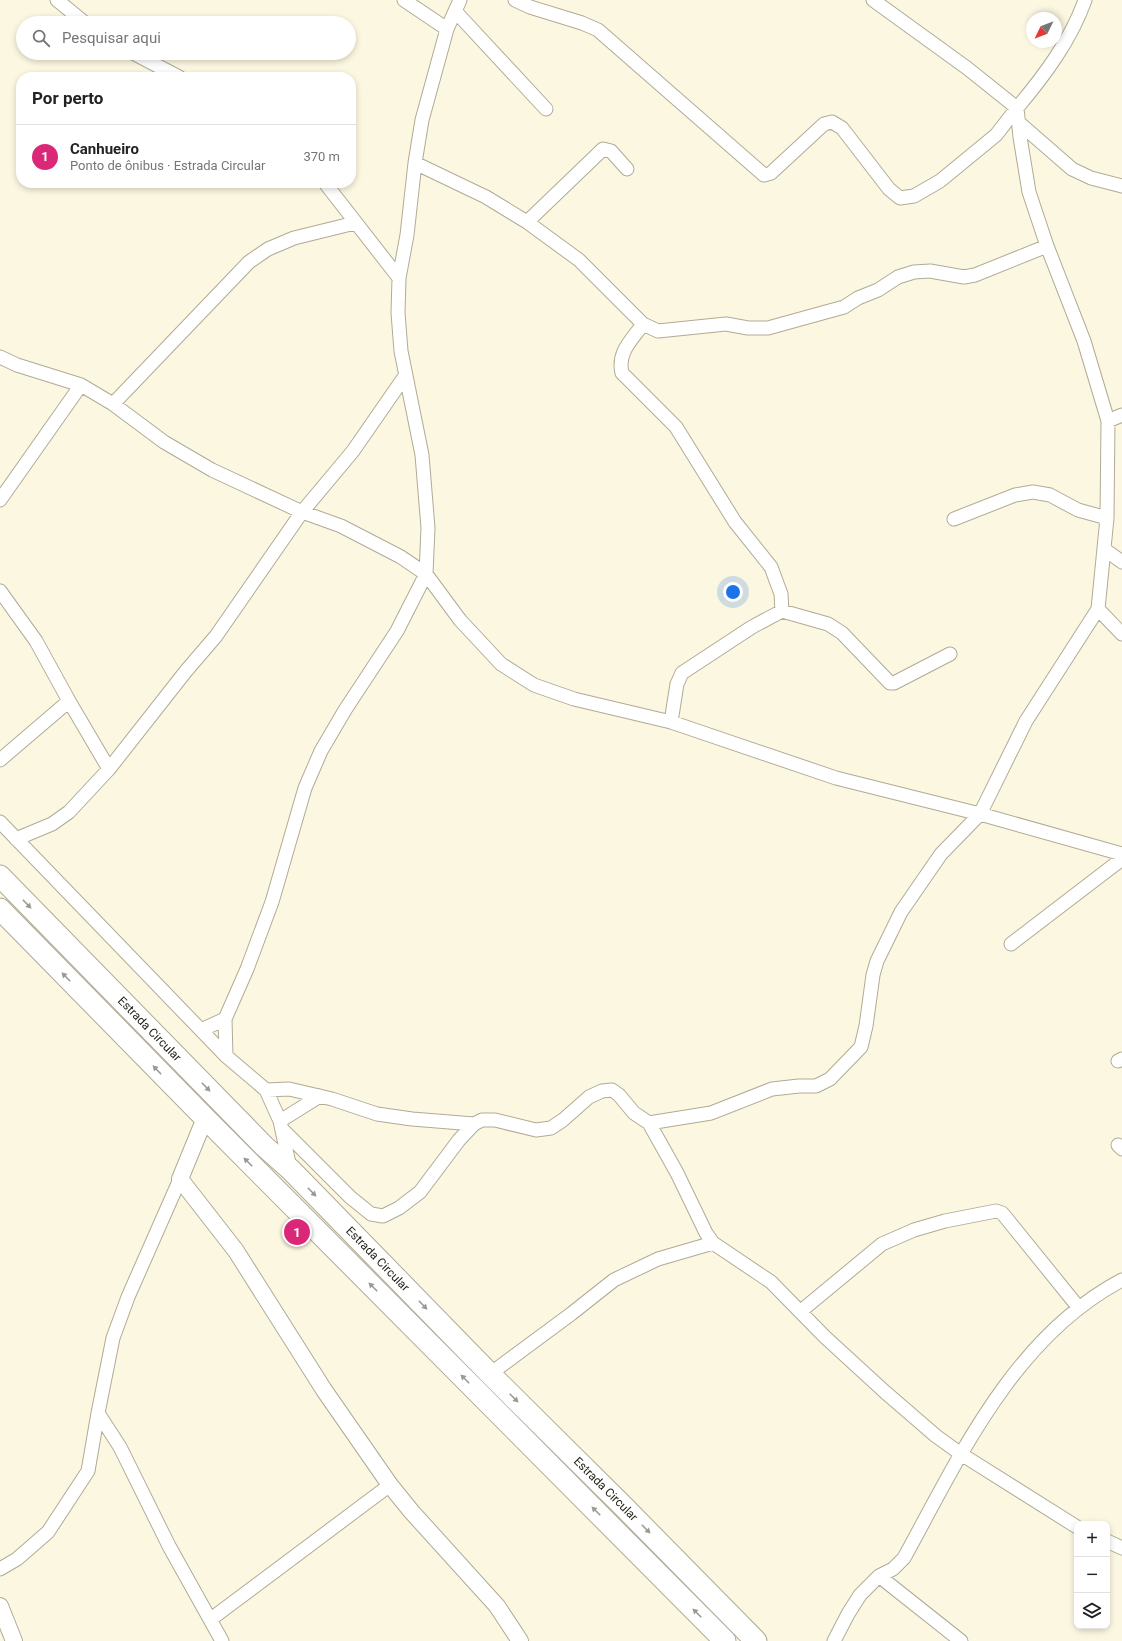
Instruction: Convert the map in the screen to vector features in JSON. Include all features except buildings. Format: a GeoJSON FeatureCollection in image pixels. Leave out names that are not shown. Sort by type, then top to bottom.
{"type":"FeatureCollection","features":[{"type":"Feature","properties":{"kind":"main road","name":"Estrada Circular"},"geometry":{"type":"LineString","coordinates":[[0,876],[264,1146],[291,1170],[490,1374],[756,1641]]}},
{"type":"Feature","properties":{"kind":"main road","name":"Estrada Circular"},"geometry":{"type":"LineString","coordinates":[[0,909],[205,1118],[725,1641]]}},
{"type":"Feature","properties":{"kind":"street"},"geometry":{"type":"LineString","coordinates":[[57,0],[76,16]]}},
{"type":"Feature","properties":{"kind":"street"},"geometry":{"type":"LineString","coordinates":[[404,0],[447,29]]}},
{"type":"Feature","properties":{"kind":"street"},"geometry":{"type":"LineString","coordinates":[[515,0],[530,8],[582,23],[598,30],[764,175],[770,174],[824,124],[832,122],[842,128],[889,189],[900,198],[914,196],[940,181],[996,136],[1034,87],[1065,42],[1078,19],[1085,0]]}},
{"type":"Feature","properties":{"kind":"street"},"geometry":{"type":"LineString","coordinates":[[649,1123],[711,1113],[772,1089],[816,1086],[830,1079],[861,1047],[866,1026],[873,975],[881,954],[901,912],[941,854],[980,814],[1026,721],[1098,609],[1107,518],[1108,421],[1084,341],[1047,246],[1029,192],[1017,108],[967,68],[873,0]]}},
{"type":"Feature","properties":{"kind":"street"},"geometry":{"type":"LineString","coordinates":[[226,1056],[225,1019],[247,969],[272,902],[305,788],[321,751],[345,710],[397,632],[426,574],[428,528],[422,455],[401,351],[398,312],[399,278],[408,235],[415,163],[422,120],[447,29],[457,5],[546,109]]}},
{"type":"Feature","properties":{"kind":"street"},"geometry":{"type":"LineString","coordinates":[[146,60],[169,72]]}},
{"type":"Feature","properties":{"kind":"street"},"geometry":{"type":"LineString","coordinates":[[1018,122],[1072,169],[1091,178],[1122,186]]}},
{"type":"Feature","properties":{"kind":"street"},"geometry":{"type":"LineString","coordinates":[[996,136],[1020,137]]}},
{"type":"Feature","properties":{"kind":"street"},"geometry":{"type":"LineString","coordinates":[[527,222],[603,149],[611,151],[626,169]]}},
{"type":"Feature","properties":{"kind":"street"},"geometry":{"type":"LineString","coordinates":[[415,163],[486,197],[527,222],[579,260],[643,324],[658,331],[726,324],[748,328],[768,328],[844,307],[858,298],[878,290],[898,277],[908,274],[930,271],[964,277],[975,275],[1047,246]]}},
{"type":"Feature","properties":{"kind":"street"},"geometry":{"type":"LineString","coordinates":[[329,188],[399,278]]}},
{"type":"Feature","properties":{"kind":"street"},"geometry":{"type":"LineString","coordinates":[[113,404],[249,262],[268,249],[294,238],[355,223]]}},
{"type":"Feature","properties":{"kind":"street"},"geometry":{"type":"LineString","coordinates":[[643,324],[621,354],[620,364],[622,372],[676,427],[735,522],[771,567],[781,594],[782,611]]}},
{"type":"Feature","properties":{"kind":"street"},"geometry":{"type":"LineString","coordinates":[[0,357],[17,365],[81,385],[113,404],[164,442],[212,470],[302,512],[341,526],[401,557],[426,574],[460,620],[501,664],[534,685],[574,699],[671,722],[836,778],[980,814],[1122,854]]}},
{"type":"Feature","properties":{"kind":"street"},"geometry":{"type":"LineString","coordinates":[[16,839],[52,824],[69,812],[110,769],[186,671],[216,636],[302,512],[353,451],[405,376]]}},
{"type":"Feature","properties":{"kind":"street"},"geometry":{"type":"LineString","coordinates":[[0,500],[81,385]]}},
{"type":"Feature","properties":{"kind":"street"},"geometry":{"type":"LineString","coordinates":[[1108,421],[1122,415]]}},
{"type":"Feature","properties":{"kind":"street"},"geometry":{"type":"LineString","coordinates":[[954,519],[1015,496],[1034,492],[1050,495],[1078,510],[1107,518]]}},
{"type":"Feature","properties":{"kind":"street"},"geometry":{"type":"LineString","coordinates":[[1104,550],[1122,562]]}},
{"type":"Feature","properties":{"kind":"street"},"geometry":{"type":"LineString","coordinates":[[0,591],[36,641],[69,701],[110,769]]}},
{"type":"Feature","properties":{"kind":"street"},"geometry":{"type":"LineString","coordinates":[[1098,609],[1122,634]]}},
{"type":"Feature","properties":{"kind":"street"},"geometry":{"type":"LineString","coordinates":[[671,722],[677,684],[682,673],[752,627],[782,611],[828,624],[842,633],[890,683],[894,683],[950,654]]}},
{"type":"Feature","properties":{"kind":"street"},"geometry":{"type":"LineString","coordinates":[[0,760],[69,701]]}},
{"type":"Feature","properties":{"kind":"street"},"geometry":{"type":"LineString","coordinates":[[0,822],[226,1056],[266,1090],[281,1125],[291,1170]]}},
{"type":"Feature","properties":{"kind":"street"},"geometry":{"type":"LineString","coordinates":[[1011,944],[1122,859]]}},
{"type":"Feature","properties":{"kind":"street"},"geometry":{"type":"LineString","coordinates":[[201,1030],[225,1019]]}},
{"type":"Feature","properties":{"kind":"street"},"geometry":{"type":"LineString","coordinates":[[266,1090],[289,1089],[320,1096],[377,1114],[412,1119],[474,1124]]}},
{"type":"Feature","properties":{"kind":"street"},"geometry":{"type":"LineString","coordinates":[[281,1125],[350,1197],[371,1214],[383,1216],[400,1208],[420,1192],[459,1140],[474,1124],[482,1120],[495,1120],[536,1130],[551,1128],[563,1120],[589,1097],[602,1091],[612,1090],[620,1095],[634,1113],[649,1123],[677,1173],[706,1233],[713,1243],[771,1282],[825,1337],[936,1436],[961,1454],[1074,1525]]}},
{"type":"Feature","properties":{"kind":"street"},"geometry":{"type":"LineString","coordinates":[[281,1125],[320,1096]]}},
{"type":"Feature","properties":{"kind":"street"},"geometry":{"type":"LineString","coordinates":[[0,1569],[17,1559],[48,1532],[88,1471],[113,1338],[128,1297],[205,1118]]}},
{"type":"Feature","properties":{"kind":"street"},"geometry":{"type":"LineString","coordinates":[[180,1179],[236,1250],[324,1390],[390,1485],[411,1511],[497,1606],[520,1641]]}},
{"type":"Feature","properties":{"kind":"street"},"geometry":{"type":"LineString","coordinates":[[800,1311],[882,1244],[914,1230],[996,1211],[1002,1213],[1078,1308]]}},
{"type":"Feature","properties":{"kind":"street"},"geometry":{"type":"LineString","coordinates":[[490,1374],[614,1280],[658,1259],[713,1243]]}},
{"type":"Feature","properties":{"kind":"street"},"geometry":{"type":"LineString","coordinates":[[834,1641],[860,1595],[879,1576],[894,1569],[904,1558],[976,1427],[998,1394],[1037,1346],[1078,1308],[1105,1289],[1122,1280]]}},
{"type":"Feature","properties":{"kind":"street"},"geometry":{"type":"LineString","coordinates":[[98,1413],[120,1447],[169,1546],[222,1641]]}},
{"type":"Feature","properties":{"kind":"street"},"geometry":{"type":"LineString","coordinates":[[211,1619],[390,1485]]}},
{"type":"Feature","properties":{"kind":"street"},"geometry":{"type":"LineString","coordinates":[[1110,1542],[1122,1548]]}},
{"type":"Feature","properties":{"kind":"street"},"geometry":{"type":"LineString","coordinates":[[879,1576],[961,1641]]}},
{"type":"Feature","properties":{"kind":"street"},"geometry":{"type":"LineString","coordinates":[[0,1606],[14,1641]]}},
{"type":"Feature","properties":{"kind":"place","name":"Canhueiro"},"geometry":{"type":"Point","coordinates":[297,1232]}}]}
